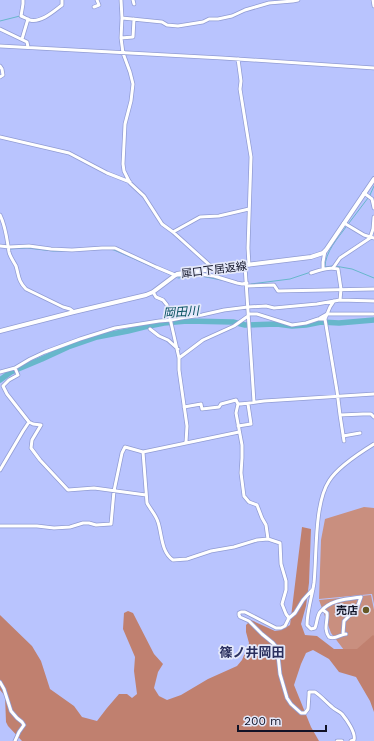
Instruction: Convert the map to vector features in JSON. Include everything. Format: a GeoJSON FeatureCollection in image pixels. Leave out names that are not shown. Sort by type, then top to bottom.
{"type":"FeatureCollection","features":[{"type":"Feature","properties":{"kind":"main road"},"geometry":{"type":"LineString","coordinates":[[325,251],[374,179]]}},
{"type":"Feature","properties":{"kind":"main road","name":"犀口下居返線"},"geometry":{"type":"LineString","coordinates":[[0,331],[146,295],[153,292],[175,275],[311,258],[325,251]]}},
{"type":"Feature","properties":{"kind":"street"},"geometry":{"type":"LineString","coordinates":[[23,0],[21,16],[31,21],[46,16],[62,5],[62,0]]}},
{"type":"Feature","properties":{"kind":"street"},"geometry":{"type":"LineString","coordinates":[[94,7],[99,5],[97,0]]}},
{"type":"Feature","properties":{"kind":"street"},"geometry":{"type":"LineString","coordinates":[[121,0],[121,38],[123,53],[133,84],[125,124],[123,164],[130,183]]}},
{"type":"Feature","properties":{"kind":"street"},"geometry":{"type":"LineString","coordinates":[[133,0],[134,4]]}},
{"type":"Feature","properties":{"kind":"street"},"geometry":{"type":"LineString","coordinates":[[122,18],[162,22],[167,26],[178,26],[204,22],[209,19],[232,16],[245,10],[269,3],[293,2],[298,0]]}},
{"type":"Feature","properties":{"kind":"street"},"geometry":{"type":"LineString","coordinates":[[373,0],[374,6]]}},
{"type":"Feature","properties":{"kind":"street"},"geometry":{"type":"LineString","coordinates":[[22,39],[28,19]]}},
{"type":"Feature","properties":{"kind":"street"},"geometry":{"type":"LineString","coordinates":[[121,38],[133,37],[134,19]]}},
{"type":"Feature","properties":{"kind":"street"},"geometry":{"type":"LineString","coordinates":[[0,30],[27,42],[28,47]]}},
{"type":"Feature","properties":{"kind":"street"},"geometry":{"type":"LineString","coordinates":[[0,46],[374,68]]}},
{"type":"Feature","properties":{"kind":"street"},"geometry":{"type":"LineString","coordinates":[[238,59],[241,81],[240,89],[250,157],[247,285],[254,402]]}},
{"type":"Feature","properties":{"kind":"street"},"geometry":{"type":"LineString","coordinates":[[0,66],[3,75],[0,77]]}},
{"type":"Feature","properties":{"kind":"street"},"geometry":{"type":"LineString","coordinates":[[0,137],[69,153],[130,183],[144,196],[162,224],[214,269]]}},
{"type":"Feature","properties":{"kind":"street"},"geometry":{"type":"LineString","coordinates":[[364,193],[373,198],[374,208]]}},
{"type":"Feature","properties":{"kind":"street"},"geometry":{"type":"LineString","coordinates":[[173,232],[200,217],[219,216],[249,209]]}},
{"type":"Feature","properties":{"kind":"street"},"geometry":{"type":"LineString","coordinates":[[0,215],[5,228],[9,253],[16,266],[19,281],[22,285],[26,289],[74,312]]}},
{"type":"Feature","properties":{"kind":"street"},"geometry":{"type":"LineString","coordinates":[[372,238],[374,217]]}},
{"type":"Feature","properties":{"kind":"street"},"geometry":{"type":"LineString","coordinates":[[344,223],[364,236],[372,238]]}},
{"type":"Feature","properties":{"kind":"street"},"geometry":{"type":"LineString","coordinates":[[311,273],[323,268],[334,266],[340,258],[372,238]]}},
{"type":"Feature","properties":{"kind":"street"},"geometry":{"type":"LineString","coordinates":[[0,246],[9,248],[29,246],[72,250],[115,248],[175,275],[199,274],[214,276],[247,285],[274,285],[278,290],[374,289]]}},
{"type":"Feature","properties":{"kind":"street"},"geometry":{"type":"LineString","coordinates":[[323,268],[325,251]]}},
{"type":"Feature","properties":{"kind":"street"},"geometry":{"type":"LineString","coordinates":[[334,266],[338,269],[341,289],[340,300]]}},
{"type":"Feature","properties":{"kind":"street"},"geometry":{"type":"LineString","coordinates":[[153,292],[156,297],[163,300],[167,305],[178,349],[179,370],[188,426],[186,442]]}},
{"type":"Feature","properties":{"kind":"street"},"geometry":{"type":"LineString","coordinates":[[0,372],[15,368],[45,352],[114,328],[202,316],[248,306],[280,308],[340,300],[374,301]]}},
{"type":"Feature","properties":{"kind":"street"},"geometry":{"type":"LineString","coordinates":[[334,301],[325,319],[344,441]]}},
{"type":"Feature","properties":{"kind":"street"},"geometry":{"type":"LineString","coordinates":[[179,358],[203,340],[234,326],[248,315],[257,314],[292,326],[318,319],[327,314],[373,314]]}},
{"type":"Feature","properties":{"kind":"street"},"geometry":{"type":"LineString","coordinates":[[318,319],[325,319]]}},
{"type":"Feature","properties":{"kind":"street"},"geometry":{"type":"LineString","coordinates":[[150,329],[168,340],[178,349]]}},
{"type":"Feature","properties":{"kind":"street"},"geometry":{"type":"LineString","coordinates":[[15,368],[18,375],[9,380],[3,386],[7,394],[29,422],[41,425],[32,440],[31,448],[68,490],[94,488],[146,494]]}},
{"type":"Feature","properties":{"kind":"street"},"geometry":{"type":"LineString","coordinates":[[184,407],[201,404],[202,409],[219,407],[221,404],[236,400],[238,404],[248,404],[254,402],[374,394]]}},
{"type":"Feature","properties":{"kind":"street"},"geometry":{"type":"LineString","coordinates":[[238,404],[236,413],[242,445],[241,473],[244,496],[249,502],[257,505],[266,525],[268,539]]}},
{"type":"Feature","properties":{"kind":"street"},"geometry":{"type":"LineString","coordinates":[[238,426],[251,424],[248,404]]}},
{"type":"Feature","properties":{"kind":"street"},"geometry":{"type":"LineString","coordinates":[[340,415],[371,414],[374,417]]}},
{"type":"Feature","properties":{"kind":"street"},"geometry":{"type":"LineString","coordinates":[[0,470],[29,422]]}},
{"type":"Feature","properties":{"kind":"street"},"geometry":{"type":"LineString","coordinates":[[0,526],[37,526],[54,528],[70,527],[83,523],[96,525],[111,524],[114,491],[122,453],[125,447],[143,452],[239,432]]}},
{"type":"Feature","properties":{"kind":"street"},"geometry":{"type":"LineString","coordinates":[[343,436],[360,433]]}},
{"type":"Feature","properties":{"kind":"street"},"geometry":{"type":"LineString","coordinates":[[323,610],[327,612],[328,615],[325,625],[329,637],[337,637],[345,634],[344,621],[357,608],[361,597],[336,601],[325,608],[319,613],[315,628],[311,629],[308,627],[307,622],[313,589],[321,501],[328,482],[333,476],[374,444]]}},
{"type":"Feature","properties":{"kind":"street"},"geometry":{"type":"LineString","coordinates":[[143,452],[147,502],[150,510],[158,520],[163,544],[169,557],[173,560],[187,559],[211,551],[234,547],[251,541],[268,539],[280,543],[281,564],[286,581],[286,590],[282,604],[286,614],[290,618]]}},
{"type":"Feature","properties":{"kind":"street"},"geometry":{"type":"LineString","coordinates":[[313,589],[303,600],[285,626],[281,628],[276,628],[245,612],[241,612],[239,615],[240,617],[249,621],[274,643],[277,648],[280,674],[285,693],[291,704],[301,713],[305,713],[308,709],[310,692],[315,692],[342,714],[355,737],[354,740],[351,741]]}},
{"type":"Feature","properties":{"kind":"street"},"geometry":{"type":"LineString","coordinates":[[0,682],[4,689],[11,711],[24,725],[15,741]]}},
{"type":"Feature","properties":{"kind":"street"},"geometry":{"type":"LineString","coordinates":[[337,741],[342,741]]}},
{"type":"Feature","properties":{"kind":"shaded area"},"geometry":{"type":"Polygon","coordinates":[[[364,507],[374,508],[374,604],[372,594],[319,599],[321,540],[325,519],[364,507]]]}},
{"type":"Feature","properties":{"kind":"shaded area"},"geometry":{"type":"Polygon","coordinates":[[[302,527],[311,529],[309,583],[306,606],[301,624],[305,635],[317,636],[334,649],[357,649],[373,635],[374,636],[374,712],[370,701],[356,677],[339,672],[329,659],[313,650],[306,653],[294,685],[311,727],[319,741],[22,741],[8,726],[6,722],[5,696],[0,690],[0,615],[32,646],[41,661],[50,689],[74,706],[82,717],[97,721],[119,694],[127,694],[132,698],[137,694],[134,671],[135,657],[123,629],[124,613],[128,611],[133,613],[154,654],[163,664],[158,672],[154,688],[159,696],[167,700],[181,695],[208,679],[237,666],[242,660],[249,643],[246,625],[251,620],[275,631],[281,630],[290,625],[302,527]]]}},
{"type":"Feature","properties":{"kind":"shaded area"},"geometry":{"type":"Polygon","coordinates":[[[371,595],[374,610],[374,702],[344,650],[331,633],[319,600],[371,595]]]}},
{"type":"Feature","properties":{"kind":"waterway"},"geometry":{"type":"LineString","coordinates":[[0,21],[20,16]]}},
{"type":"Feature","properties":{"kind":"waterway"},"geometry":{"type":"LineString","coordinates":[[370,195],[374,186]]}},
{"type":"Feature","properties":{"kind":"waterway"},"geometry":{"type":"LineString","coordinates":[[349,223],[368,198]]}},
{"type":"Feature","properties":{"kind":"waterway"},"geometry":{"type":"LineString","coordinates":[[325,267],[327,256],[346,227]]}},
{"type":"Feature","properties":{"kind":"waterway"},"geometry":{"type":"LineString","coordinates":[[10,249],[27,248],[65,251]]}},
{"type":"Feature","properties":{"kind":"waterway"},"geometry":{"type":"LineString","coordinates":[[110,249],[155,268]]}},
{"type":"Feature","properties":{"kind":"waterway"},"geometry":{"type":"LineString","coordinates":[[325,267],[332,266]]}},
{"type":"Feature","properties":{"kind":"waterway"},"geometry":{"type":"LineString","coordinates":[[335,266],[352,269],[374,278]]}},
{"type":"Feature","properties":{"kind":"waterway"},"geometry":{"type":"LineString","coordinates":[[160,270],[171,275]]}},
{"type":"Feature","properties":{"kind":"waterway"},"geometry":{"type":"LineString","coordinates":[[251,284],[290,279],[311,272]]}},
{"type":"Feature","properties":{"kind":"waterway"},"geometry":{"type":"LineString","coordinates":[[178,278],[201,276],[221,280]]}},
{"type":"Feature","properties":{"kind":"waterway","name":"岡田川"},"geometry":{"type":"LineString","coordinates":[[0,380],[11,372],[68,347],[97,337],[164,323],[187,321],[233,322],[245,325],[277,324],[292,326],[321,322],[339,323],[374,320]]}},
{"type":"Feature","properties":{"kind":"place","name":"売店"},"geometry":{"type":"Point","coordinates":[366,610]}},
{"type":"Feature","properties":{"kind":"district","name":"篠ノ井岡田"},"geometry":{"type":"Point","coordinates":[252,652]}}]}
